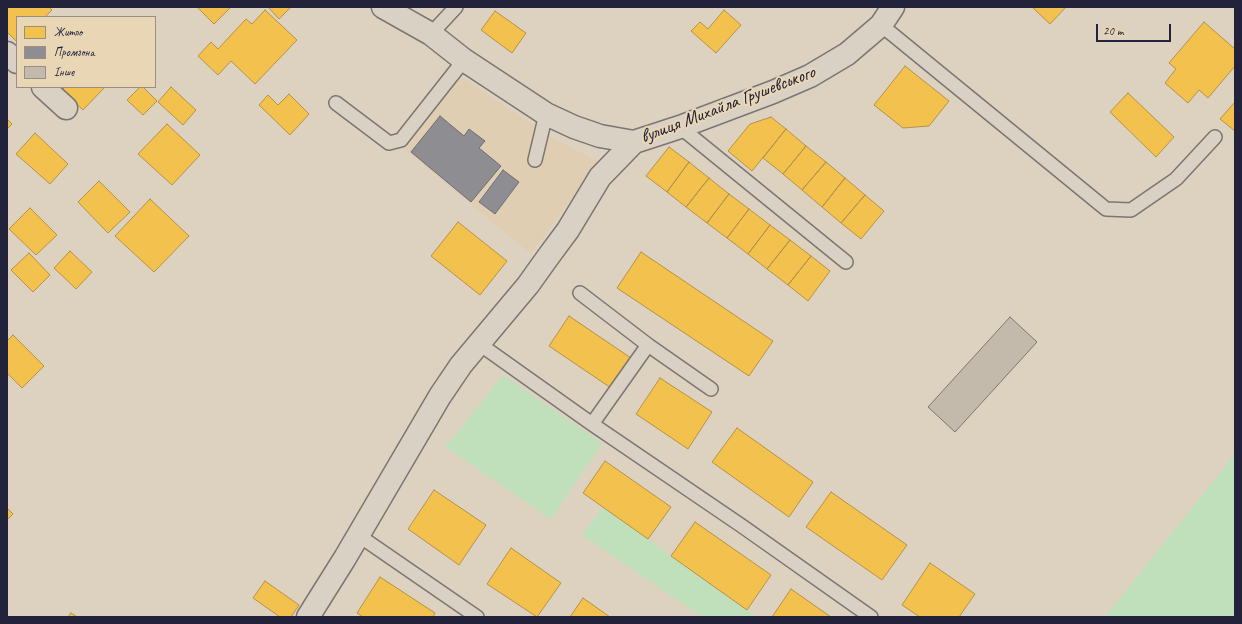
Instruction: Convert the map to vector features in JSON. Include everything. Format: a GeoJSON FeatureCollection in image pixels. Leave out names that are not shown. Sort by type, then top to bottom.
{"type":"FeatureCollection","features":[{"type":"Feature","properties":{"kind":"street","name":"вулиця Михайла Грушевського"},"geometry":{"type":"LineString","coordinates":[[383,7],[431,34],[464,60],[546,114],[574,127],[600,136],[634,142],[680,127],[773,92],[810,76],[847,54],[881,25],[893,7]]}},
{"type":"Feature","properties":{"kind":"street"},"geometry":{"type":"LineString","coordinates":[[7,53],[16,61]]}},
{"type":"Feature","properties":{"kind":"street"},"geometry":{"type":"LineString","coordinates":[[44,88],[66,108]]}},
{"type":"Feature","properties":{"kind":"street"},"geometry":{"type":"LineString","coordinates":[[308,617],[440,396],[478,343],[506,312],[536,274],[568,230],[600,178],[634,142]]}},
{"type":"Feature","properties":{"kind":"lane"},"geometry":{"type":"LineString","coordinates":[[431,34],[456,7]]}},
{"type":"Feature","properties":{"kind":"lane"},"geometry":{"type":"LineString","coordinates":[[881,25],[1106,209],[1131,210],[1176,179],[1215,137]]}},
{"type":"Feature","properties":{"kind":"lane"},"geometry":{"type":"LineString","coordinates":[[336,103],[389,143],[401,140],[464,60]]}},
{"type":"Feature","properties":{"kind":"lane"},"geometry":{"type":"LineString","coordinates":[[535,160],[546,114]]}},
{"type":"Feature","properties":{"kind":"lane"},"geometry":{"type":"LineString","coordinates":[[680,127],[846,262]]}},
{"type":"Feature","properties":{"kind":"lane"},"geometry":{"type":"LineString","coordinates":[[580,293],[648,345],[711,389]]}},
{"type":"Feature","properties":{"kind":"lane"},"geometry":{"type":"LineString","coordinates":[[478,343],[592,424],[742,526],[871,617]]}},
{"type":"Feature","properties":{"kind":"lane"},"geometry":{"type":"LineString","coordinates":[[592,424],[648,345]]}},
{"type":"Feature","properties":{"kind":"lane"},"geometry":{"type":"LineString","coordinates":[[358,535],[477,617]]}},
{"type":"Feature","properties":{"kind":"shaded area"},"geometry":{"type":"Polygon","coordinates":[[[460,76],[552,137],[598,162],[531,254],[404,149],[460,76]]]}},
{"type":"Feature","properties":{"kind":"green space"},"geometry":{"type":"Polygon","coordinates":[[[503,375],[602,443],[551,519],[446,447],[503,375]]]}},
{"type":"Feature","properties":{"kind":"green space"},"geometry":{"type":"Polygon","coordinates":[[[1235,452],[1235,617],[1105,617],[1224,468],[1235,452]]]}},
{"type":"Feature","properties":{"kind":"green space"},"geometry":{"type":"Polygon","coordinates":[[[603,507],[757,617],[702,617],[582,535],[603,507]]]}},
{"type":"Feature","properties":{"kind":"building: Житло"},"geometry":{"type":"Polygon","coordinates":[[[7,7],[49,7],[52,10],[46,16],[16,16],[16,41],[7,32],[7,7]]]}},
{"type":"Feature","properties":{"kind":"building: Житло"},"geometry":{"type":"Polygon","coordinates":[[[197,7],[231,7],[214,24],[197,7]]]}},
{"type":"Feature","properties":{"kind":"building: Житло"},"geometry":{"type":"Polygon","coordinates":[[[268,7],[291,7],[279,19],[268,7]]]}},
{"type":"Feature","properties":{"kind":"building: Житло"},"geometry":{"type":"Polygon","coordinates":[[[1032,7],[1066,7],[1050,24],[1032,7]]]}},
{"type":"Feature","properties":{"kind":"building: Житло"},"geometry":{"type":"Polygon","coordinates":[[[265,10],[297,40],[255,84],[231,61],[218,75],[198,56],[211,42],[218,49],[246,19],[252,24],[265,10]]]}},
{"type":"Feature","properties":{"kind":"building: Житло"},"geometry":{"type":"Polygon","coordinates":[[[724,10],[741,25],[716,53],[691,31],[700,22],[708,29],[724,10]]]}},
{"type":"Feature","properties":{"kind":"building: Житло"},"geometry":{"type":"Polygon","coordinates":[[[495,11],[526,33],[512,53],[481,30],[495,11]]]}},
{"type":"Feature","properties":{"kind":"building: Житло"},"geometry":{"type":"Polygon","coordinates":[[[1204,22],[1235,49],[1235,66],[1208,98],[1199,90],[1188,103],[1165,83],[1176,69],[1169,63],[1204,22]]]}},
{"type":"Feature","properties":{"kind":"building: Житло"},"geometry":{"type":"Polygon","coordinates":[[[905,66],[949,101],[929,126],[903,128],[874,105],[905,66]]]}},
{"type":"Feature","properties":{"kind":"building: Житло"},"geometry":{"type":"Polygon","coordinates":[[[171,87],[196,110],[183,125],[158,102],[171,87]]]}},
{"type":"Feature","properties":{"kind":"building: Житло"},"geometry":{"type":"Polygon","coordinates":[[[64,88],[104,88],[83,110],[62,90],[64,88]]]}},
{"type":"Feature","properties":{"kind":"building: Житло"},"geometry":{"type":"Polygon","coordinates":[[[139,88],[144,88],[157,101],[143,115],[127,100],[139,88]]]}},
{"type":"Feature","properties":{"kind":"building: Житло"},"geometry":{"type":"Polygon","coordinates":[[[1128,93],[1174,137],[1156,157],[1110,112],[1128,93]]]}},
{"type":"Feature","properties":{"kind":"building: Житло"},"geometry":{"type":"Polygon","coordinates":[[[289,94],[309,114],[290,135],[259,105],[268,95],[278,105],[289,94]]]}},
{"type":"Feature","properties":{"kind":"building: Житло"},"geometry":{"type":"Polygon","coordinates":[[[1235,102],[1235,131],[1220,119],[1235,102]]]}},
{"type":"Feature","properties":{"kind":"building: Житло"},"geometry":{"type":"Polygon","coordinates":[[[771,117],[786,129],[752,171],[728,151],[750,124],[771,117]]]}},
{"type":"Feature","properties":{"kind":"building: Житло"},"geometry":{"type":"Polygon","coordinates":[[[7,119],[12,124],[7,129],[7,119]]]}},
{"type":"Feature","properties":{"kind":"building: Житло"},"geometry":{"type":"Polygon","coordinates":[[[167,124],[200,155],[172,185],[138,154],[167,124]]]}},
{"type":"Feature","properties":{"kind":"building: Житло"},"geometry":{"type":"Polygon","coordinates":[[[786,129],[806,146],[783,174],[763,158],[786,129]]]}},
{"type":"Feature","properties":{"kind":"building: Житло"},"geometry":{"type":"Polygon","coordinates":[[[35,133],[68,164],[50,184],[16,154],[35,133]]]}},
{"type":"Feature","properties":{"kind":"building: Житло"},"geometry":{"type":"Polygon","coordinates":[[[806,146],[826,162],[802,190],[783,174],[806,146]]]}},
{"type":"Feature","properties":{"kind":"building: Житло"},"geometry":{"type":"Polygon","coordinates":[[[669,147],[689,162],[667,192],[646,176],[669,147]]]}},
{"type":"Feature","properties":{"kind":"building: Житло"},"geometry":{"type":"Polygon","coordinates":[[[689,162],[709,178],[686,207],[667,192],[689,162]]]}},
{"type":"Feature","properties":{"kind":"building: Житло"},"geometry":{"type":"Polygon","coordinates":[[[826,162],[845,178],[822,207],[802,190],[826,162]]]}},
{"type":"Feature","properties":{"kind":"building: Житло"},"geometry":{"type":"Polygon","coordinates":[[[709,178],[729,194],[707,223],[686,207],[709,178]]]}},
{"type":"Feature","properties":{"kind":"building: Житло"},"geometry":{"type":"Polygon","coordinates":[[[845,178],[865,195],[841,223],[822,207],[845,178]]]}},
{"type":"Feature","properties":{"kind":"building: Житло"},"geometry":{"type":"Polygon","coordinates":[[[99,181],[130,212],[108,233],[78,202],[99,181]]]}},
{"type":"Feature","properties":{"kind":"building: Житло"},"geometry":{"type":"Polygon","coordinates":[[[729,194],[749,209],[727,238],[707,223],[729,194]]]}},
{"type":"Feature","properties":{"kind":"building: Житло"},"geometry":{"type":"Polygon","coordinates":[[[865,195],[884,211],[861,239],[841,223],[865,195]]]}},
{"type":"Feature","properties":{"kind":"building: Житло"},"geometry":{"type":"Polygon","coordinates":[[[150,199],[189,236],[154,272],[115,236],[150,199]]]}},
{"type":"Feature","properties":{"kind":"building: Житло"},"geometry":{"type":"Polygon","coordinates":[[[30,208],[57,235],[36,255],[9,229],[30,208]]]}},
{"type":"Feature","properties":{"kind":"building: Житло"},"geometry":{"type":"Polygon","coordinates":[[[749,209],[770,225],[748,254],[727,238],[749,209]]]}},
{"type":"Feature","properties":{"kind":"building: Житло"},"geometry":{"type":"Polygon","coordinates":[[[458,222],[507,261],[480,295],[431,256],[458,222]]]}},
{"type":"Feature","properties":{"kind":"building: Житло"},"geometry":{"type":"Polygon","coordinates":[[[770,225],[790,240],[767,269],[748,254],[770,225]]]}},
{"type":"Feature","properties":{"kind":"building: Житло"},"geometry":{"type":"Polygon","coordinates":[[[790,240],[811,256],[788,285],[767,269],[790,240]]]}},
{"type":"Feature","properties":{"kind":"building: Житло"},"geometry":{"type":"Polygon","coordinates":[[[70,251],[92,272],[76,289],[54,268],[70,251]]]}},
{"type":"Feature","properties":{"kind":"building: Житло"},"geometry":{"type":"Polygon","coordinates":[[[641,252],[773,341],[749,376],[617,288],[641,252]]]}},
{"type":"Feature","properties":{"kind":"building: Житло"},"geometry":{"type":"Polygon","coordinates":[[[29,253],[50,275],[33,292],[11,270],[29,253]]]}},
{"type":"Feature","properties":{"kind":"building: Житло"},"geometry":{"type":"Polygon","coordinates":[[[811,256],[830,271],[808,301],[788,285],[811,256]]]}},
{"type":"Feature","properties":{"kind":"building: Житло"},"geometry":{"type":"Polygon","coordinates":[[[569,316],[631,358],[611,388],[549,346],[569,316]]]}},
{"type":"Feature","properties":{"kind":"building: Житло"},"geometry":{"type":"Polygon","coordinates":[[[13,335],[44,366],[22,388],[7,373],[7,341],[13,335]]]}},
{"type":"Feature","properties":{"kind":"building: Житло"},"geometry":{"type":"Polygon","coordinates":[[[660,378],[712,412],[688,449],[636,414],[660,378]]]}},
{"type":"Feature","properties":{"kind":"building: Житло"},"geometry":{"type":"Polygon","coordinates":[[[737,428],[813,482],[789,517],[712,462],[737,428]]]}},
{"type":"Feature","properties":{"kind":"building: Житло"},"geometry":{"type":"Polygon","coordinates":[[[605,461],[671,507],[648,539],[583,493],[605,461]]]}},
{"type":"Feature","properties":{"kind":"building: Житло"},"geometry":{"type":"Polygon","coordinates":[[[434,490],[486,525],[459,565],[408,529],[434,490]]]}},
{"type":"Feature","properties":{"kind":"building: Житло"},"geometry":{"type":"Polygon","coordinates":[[[831,492],[907,545],[882,580],[806,527],[831,492]]]}},
{"type":"Feature","properties":{"kind":"building: Житло"},"geometry":{"type":"Polygon","coordinates":[[[7,508],[13,514],[7,520],[7,508]]]}},
{"type":"Feature","properties":{"kind":"building: Житло"},"geometry":{"type":"Polygon","coordinates":[[[695,522],[771,575],[747,610],[671,556],[695,522]]]}},
{"type":"Feature","properties":{"kind":"building: Житло"},"geometry":{"type":"Polygon","coordinates":[[[511,548],[561,583],[537,617],[487,584],[511,548]]]}},
{"type":"Feature","properties":{"kind":"building: Житло"},"geometry":{"type":"Polygon","coordinates":[[[930,563],[975,594],[959,617],[920,617],[902,605],[930,563]]]}},
{"type":"Feature","properties":{"kind":"building: Житло"},"geometry":{"type":"Polygon","coordinates":[[[380,577],[435,613],[433,617],[363,617],[357,613],[380,577]]]}},
{"type":"Feature","properties":{"kind":"building: Житло"},"geometry":{"type":"Polygon","coordinates":[[[265,581],[299,605],[291,617],[280,617],[253,598],[265,581]]]}},
{"type":"Feature","properties":{"kind":"building: Житло"},"geometry":{"type":"Polygon","coordinates":[[[791,589],[831,617],[772,617],[791,589]]]}},
{"type":"Feature","properties":{"kind":"building: Житло"},"geometry":{"type":"Polygon","coordinates":[[[583,598],[610,617],[570,617],[583,598]]]}},
{"type":"Feature","properties":{"kind":"building: Житло"},"geometry":{"type":"Polygon","coordinates":[[[71,613],[77,617],[68,617],[71,613]]]}},
{"type":"Feature","properties":{"kind":"building: Промзона"},"geometry":{"type":"Polygon","coordinates":[[[440,116],[464,136],[469,129],[485,141],[479,148],[501,166],[471,202],[411,152],[440,116]]]}},
{"type":"Feature","properties":{"kind":"building: Промзона"},"geometry":{"type":"Polygon","coordinates":[[[503,170],[519,182],[495,214],[479,202],[503,170]]]}},
{"type":"Feature","properties":{"kind":"building: Інше"},"geometry":{"type":"Polygon","coordinates":[[[1010,317],[1037,342],[955,432],[928,407],[1010,317]]]}}]}
